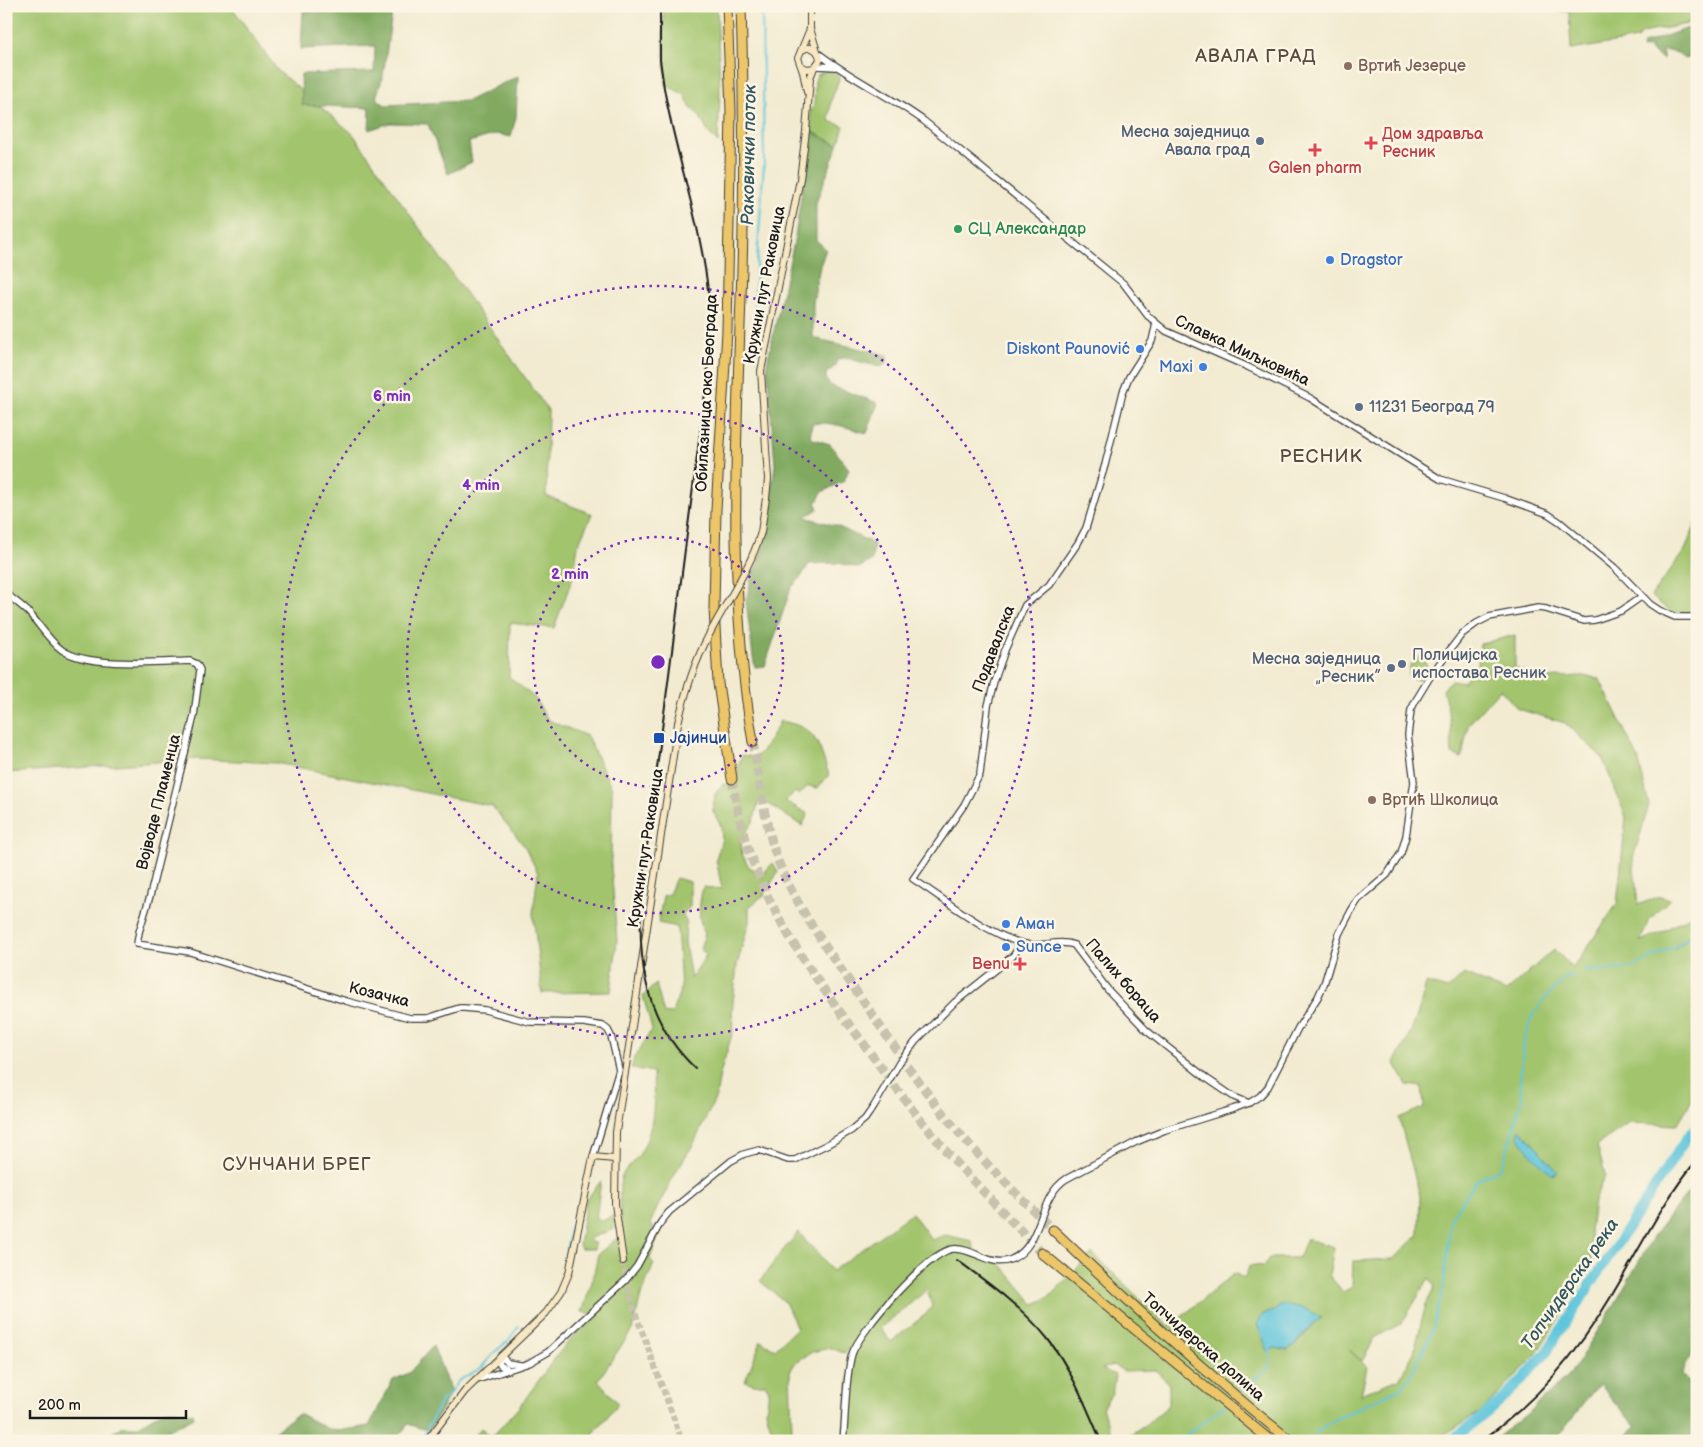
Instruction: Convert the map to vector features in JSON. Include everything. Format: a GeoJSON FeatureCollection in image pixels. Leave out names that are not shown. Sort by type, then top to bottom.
{"type":"FeatureCollection","features":[{"type":"Feature","properties":{"kind":"highway","name":"Обилазница око Београда"},"geometry":{"type":"LineString","coordinates":[[727,6],[731,111],[727,331],[716,502],[714,608],[718,683],[732,779]]}},
{"type":"Feature","properties":{"kind":"highway","name":"Обилазница око Београда"},"geometry":{"type":"LineString","coordinates":[[741,6],[744,88],[743,211],[737,392],[736,529],[742,659],[753,742]]}},
{"type":"Feature","properties":{"kind":"highway","name":"Топчидерска долина"},"geometry":{"type":"LineString","coordinates":[[1053,1230],[1217,1381],[1291,1441]]}},
{"type":"Feature","properties":{"kind":"highway","name":"Топчидерска долина"},"geometry":{"type":"LineString","coordinates":[[1042,1253],[1272,1441]]}},
{"type":"Feature","properties":{"kind":"main road"},"geometry":{"type":"LineString","coordinates":[[810,6],[810,29],[820,60],[816,67],[808,70],[801,66],[798,58],[810,29]]}},
{"type":"Feature","properties":{"kind":"main road"},"geometry":{"type":"LineString","coordinates":[[802,50],[811,48],[818,52]]}},
{"type":"Feature","properties":{"kind":"main road","name":"Кружни пут Раковица"},"geometry":{"type":"LineString","coordinates":[[801,66],[808,100]]}},
{"type":"Feature","properties":{"kind":"main road","name":"Кружни пут Раковица"},"geometry":{"type":"LineString","coordinates":[[622,1261],[616,1214],[614,1159],[616,1132],[678,723],[686,690],[699,655],[753,558],[760,532],[768,479],[762,371],[800,178],[810,78],[816,67]]}},
{"type":"Feature","properties":{"kind":"main road"},"geometry":{"type":"LineString","coordinates":[[428,1441],[458,1399],[546,1314],[566,1282],[574,1259],[593,1158],[614,1159]]}},
{"type":"Feature","properties":{"kind":"street","name":"Славка Миљковића"},"geometry":{"type":"LineString","coordinates":[[818,52],[836,66],[924,120],[1124,284],[1156,324],[1180,338],[1248,367],[1310,398],[1440,479],[1504,498],[1548,514],[1572,531],[1615,568],[1641,597],[1659,610],[1671,616],[1697,617]]}},
{"type":"Feature","properties":{"kind":"street"},"geometry":{"type":"LineString","coordinates":[[816,67],[836,66]]}},
{"type":"Feature","properties":{"kind":"street","name":"Подавалска"},"geometry":{"type":"LineString","coordinates":[[913,879],[960,812],[980,774],[988,706],[1005,650],[1026,605],[1049,585],[1086,528],[1103,472],[1123,392],[1132,371],[1152,341],[1156,324]]}},
{"type":"Feature","properties":{"kind":"street","name":"Војводе Пламенца"},"geometry":{"type":"LineString","coordinates":[[6,592],[29,612],[59,647],[72,654],[103,661],[190,662],[199,666],[200,681],[190,739],[137,944]]}},
{"type":"Feature","properties":{"kind":"street"},"geometry":{"type":"LineString","coordinates":[[843,1441],[850,1364],[856,1344],[866,1327],[929,1262],[942,1253],[954,1249],[992,1260],[1013,1259],[1028,1246],[1046,1202],[1061,1182],[1136,1142],[1179,1125],[1233,1109],[1260,1096],[1268,1088],[1298,1028],[1324,984],[1339,934],[1350,910],[1358,900],[1387,875],[1402,853],[1414,782],[1408,735],[1410,717],[1416,700],[1433,672],[1458,638],[1472,626],[1483,620],[1542,608],[1574,619],[1590,621],[1617,613],[1641,597]]}},
{"type":"Feature","properties":{"kind":"street","name":"Палих бораца"},"geometry":{"type":"LineString","coordinates":[[913,879],[977,921],[1022,943],[1038,945],[1060,942],[1074,945],[1108,990],[1147,1031],[1234,1097],[1248,1102]]}},
{"type":"Feature","properties":{"kind":"street"},"geometry":{"type":"LineString","coordinates":[[475,1381],[536,1360],[548,1352],[614,1292],[637,1266],[661,1222],[669,1212],[731,1161],[744,1154],[759,1150],[784,1159],[795,1160],[828,1144],[858,1125],[874,1106],[899,1063],[916,1041],[954,1003],[1012,956],[1022,943]]}},
{"type":"Feature","properties":{"kind":"street","name":"Козачка"},"geometry":{"type":"LineString","coordinates":[[137,944],[190,952],[339,999],[410,1018],[431,1017],[458,1008],[464,1008],[485,1010],[530,1022],[584,1023],[603,1026],[611,1036],[618,1070],[593,1158]]}},
{"type":"Feature","properties":{"kind":"street"},"geometry":{"type":"LineString","coordinates":[[1233,1109],[1236,1104],[1234,1097]]}},
{"type":"Feature","properties":{"kind":"street"},"geometry":{"type":"LineString","coordinates":[[500,1358],[510,1364],[522,1365]]}},
{"type":"Feature","properties":{"kind":"street"},"geometry":{"type":"LineString","coordinates":[[500,1358],[500,1365],[509,1370]]}},
{"type":"Feature","properties":{"kind":"green space"},"geometry":{"type":"Polygon","coordinates":[[[6,6],[231,6],[278,71],[353,134],[548,410],[546,496],[592,514],[578,545],[573,577],[554,628],[510,623],[509,677],[535,698],[548,720],[587,736],[612,789],[611,866],[617,941],[611,992],[542,993],[533,913],[538,873],[525,847],[492,806],[276,763],[197,759],[6,773],[6,6]]]}},
{"type":"Feature","properties":{"kind":"green space"},"geometry":{"type":"Polygon","coordinates":[[[375,6],[393,6],[383,76],[376,98],[385,105],[467,101],[518,76],[516,117],[511,137],[497,134],[469,142],[472,162],[448,174],[428,124],[390,123],[369,130],[370,108],[302,105],[301,74],[374,72],[375,46],[301,49],[303,11],[373,13],[375,6]]]}},
{"type":"Feature","properties":{"kind":"green space"},"geometry":{"type":"Polygon","coordinates":[[[664,6],[717,6],[720,92],[718,143],[708,132],[699,115],[690,107],[685,95],[666,85],[663,35],[664,6]]]}},
{"type":"Feature","properties":{"kind":"green space"},"geometry":{"type":"Polygon","coordinates":[[[1513,6],[1697,6],[1697,21],[1642,33],[1637,39],[1571,50],[1569,12],[1513,6]]]}},
{"type":"Feature","properties":{"kind":"green space"},"geometry":{"type":"Polygon","coordinates":[[[1697,25],[1697,56],[1684,59],[1678,53],[1663,50],[1663,59],[1653,53],[1649,47],[1642,49],[1643,44],[1697,25]]]}},
{"type":"Feature","properties":{"kind":"green space"},"geometry":{"type":"Polygon","coordinates":[[[829,70],[834,71],[839,79],[831,101],[829,121],[844,126],[838,145],[813,132],[810,136],[815,81],[817,75],[829,70]]]}},
{"type":"Feature","properties":{"kind":"green space"},"geometry":{"type":"Polygon","coordinates":[[[813,132],[838,145],[816,203],[816,240],[826,249],[820,266],[813,303],[813,338],[879,353],[887,356],[887,363],[881,367],[845,358],[837,359],[836,366],[826,373],[826,380],[832,386],[878,403],[867,433],[832,424],[812,424],[810,438],[830,444],[849,469],[844,481],[822,492],[816,504],[818,509],[805,517],[837,526],[874,544],[872,560],[859,568],[839,563],[809,564],[791,588],[765,666],[755,667],[746,601],[751,579],[763,548],[775,465],[767,363],[795,237],[810,136],[813,132]]]}},
{"type":"Feature","properties":{"kind":"green space"},"geometry":{"type":"Polygon","coordinates":[[[1697,521],[1697,613],[1672,613],[1651,596],[1685,550],[1697,521]]]}},
{"type":"Feature","properties":{"kind":"green space"},"geometry":{"type":"Polygon","coordinates":[[[1515,635],[1515,668],[1541,678],[1583,676],[1599,678],[1638,758],[1649,805],[1633,858],[1638,905],[1660,896],[1670,899],[1650,919],[1640,941],[1660,933],[1697,912],[1697,930],[1671,949],[1697,933],[1697,1095],[1693,1098],[1677,1125],[1629,1123],[1597,1145],[1605,1175],[1594,1201],[1590,1230],[1591,1266],[1535,1356],[1482,1411],[1434,1441],[1120,1441],[1149,1422],[1169,1405],[1169,1383],[1155,1370],[1124,1371],[1113,1365],[1102,1369],[1115,1375],[1112,1393],[1102,1408],[1114,1441],[843,1441],[847,1393],[855,1345],[844,1353],[830,1348],[812,1352],[796,1362],[790,1371],[792,1432],[783,1433],[780,1441],[775,1441],[766,1411],[769,1390],[765,1384],[754,1384],[745,1381],[761,1341],[775,1349],[797,1328],[785,1302],[760,1281],[799,1232],[832,1271],[912,1213],[932,1240],[945,1235],[972,1241],[976,1255],[998,1261],[1034,1304],[1049,1297],[1092,1253],[1169,1327],[1235,1273],[1244,1279],[1250,1265],[1264,1266],[1269,1258],[1298,1258],[1307,1239],[1334,1247],[1329,1275],[1343,1292],[1352,1287],[1353,1261],[1393,1259],[1419,1234],[1420,1196],[1399,1118],[1424,1107],[1422,1087],[1407,1085],[1394,1062],[1414,1024],[1426,983],[1448,989],[1464,974],[1506,992],[1554,949],[1573,968],[1617,904],[1626,817],[1602,757],[1565,723],[1518,709],[1500,689],[1468,725],[1462,758],[1452,754],[1450,718],[1443,690],[1451,680],[1463,682],[1478,664],[1480,644],[1515,635]],[[1429,1278],[1402,1323],[1376,1337],[1362,1361],[1349,1350],[1367,1367],[1361,1395],[1399,1379],[1414,1352],[1426,1304],[1435,1287],[1429,1278]],[[927,1290],[880,1328],[891,1342],[926,1314],[932,1306],[927,1290]],[[1310,1311],[1275,1348],[1288,1350],[1299,1341],[1316,1322],[1310,1311]]]}},
{"type":"Feature","properties":{"kind":"green space"},"geometry":{"type":"Polygon","coordinates":[[[1422,654],[1429,672],[1423,681],[1408,677],[1411,663],[1413,665],[1422,654]]]}},
{"type":"Feature","properties":{"kind":"green space"},"geometry":{"type":"Polygon","coordinates":[[[780,721],[802,728],[815,739],[829,775],[818,788],[808,786],[799,795],[795,792],[785,801],[808,814],[802,826],[770,805],[759,801],[753,822],[741,839],[742,854],[749,867],[762,874],[773,863],[778,872],[764,895],[749,907],[749,922],[737,965],[732,1012],[733,1031],[720,1074],[716,1097],[694,1143],[677,1170],[651,1222],[653,1229],[659,1234],[650,1259],[654,1264],[642,1292],[632,1330],[598,1380],[618,1404],[587,1441],[476,1441],[475,1436],[481,1428],[492,1437],[520,1406],[575,1334],[597,1314],[582,1312],[592,1282],[598,1254],[622,1234],[621,1179],[624,1172],[645,1145],[653,1115],[653,1072],[631,1068],[634,1059],[652,1029],[643,996],[656,984],[664,1014],[672,1013],[681,988],[677,927],[658,923],[663,896],[669,894],[676,878],[690,882],[690,907],[682,915],[686,921],[685,942],[691,979],[706,955],[700,948],[705,934],[702,928],[700,911],[703,887],[722,889],[716,859],[722,839],[721,826],[713,811],[715,794],[722,785],[737,782],[738,766],[742,755],[752,757],[761,753],[780,721]]]}},
{"type":"Feature","properties":{"kind":"green space"},"geometry":{"type":"Polygon","coordinates":[[[601,1181],[596,1218],[603,1221],[614,1215],[614,1229],[590,1238],[590,1242],[595,1243],[594,1249],[581,1249],[579,1245],[586,1200],[601,1181]]]}},
{"type":"Feature","properties":{"kind":"green space"},"geometry":{"type":"Polygon","coordinates":[[[1697,1181],[1697,1342],[1682,1374],[1697,1392],[1697,1441],[1623,1441],[1635,1426],[1599,1384],[1554,1441],[1493,1441],[1533,1409],[1570,1374],[1616,1302],[1654,1235],[1697,1181]]]}},
{"type":"Feature","properties":{"kind":"green space"},"geometry":{"type":"Polygon","coordinates":[[[433,1346],[451,1392],[429,1431],[408,1424],[395,1441],[263,1441],[293,1417],[300,1414],[328,1429],[344,1430],[369,1426],[393,1380],[409,1373],[433,1346]]]}},
{"type":"Feature","properties":{"kind":"green space"},"geometry":{"type":"Polygon","coordinates":[[[164,1410],[193,1413],[194,1417],[149,1441],[101,1441],[122,1426],[137,1427],[164,1410]]]}},
{"type":"Feature","properties":{"kind":"water"},"geometry":{"type":"Polygon","coordinates":[[[1520,1129],[1558,1172],[1552,1175],[1530,1153],[1518,1136],[1520,1129]]]}},
{"type":"Feature","properties":{"kind":"water"},"geometry":{"type":"Polygon","coordinates":[[[1279,1305],[1301,1308],[1321,1318],[1288,1350],[1275,1348],[1268,1351],[1257,1324],[1263,1314],[1275,1311],[1279,1305]]]}},
{"type":"Feature","properties":{"kind":"waterway","name":"Раковички поток"},"geometry":{"type":"LineString","coordinates":[[754,304],[764,162],[762,6]]}},
{"type":"Feature","properties":{"kind":"waterway"},"geometry":{"type":"LineString","coordinates":[[1584,971],[1631,968],[1674,947],[1697,932]]}},
{"type":"Feature","properties":{"kind":"waterway"},"geometry":{"type":"LineString","coordinates":[[1310,1441],[1317,1432],[1334,1420],[1402,1387],[1413,1371],[1432,1332],[1444,1285],[1451,1218],[1477,1180],[1501,1168],[1504,1161],[1522,1098],[1520,1082],[1524,1040],[1532,1016],[1546,997],[1564,979],[1574,975]]}},
{"type":"Feature","properties":{"kind":"waterway","name":"Топчидерска река"},"geometry":{"type":"LineString","coordinates":[[1449,1441],[1502,1400],[1547,1351],[1686,1139],[1697,1127]]}},
{"type":"Feature","properties":{"kind":"waterway","name":"Раковички поток"},"geometry":{"type":"LineString","coordinates":[[566,1255],[570,1228]]}},
{"type":"Feature","properties":{"kind":"waterway","name":"Раковички поток"},"geometry":{"type":"LineString","coordinates":[[421,1441],[441,1401],[448,1396],[458,1381],[481,1368],[507,1342],[519,1326]]}},
{"type":"Feature","properties":{"kind":"waterway"},"geometry":{"type":"LineString","coordinates":[[1239,1393],[1268,1368],[1271,1360],[1270,1350]]}},
{"type":"Feature","properties":{"kind":"waterway"},"geometry":{"type":"LineString","coordinates":[[1178,1441],[1224,1406]]}},
{"type":"Feature","properties":{"kind":"tunnel"},"geometry":{"type":"LineString","coordinates":[[753,742],[773,847],[794,895],[814,928],[904,1061],[942,1113],[991,1168],[1053,1230]]}},
{"type":"Feature","properties":{"kind":"tunnel"},"geometry":{"type":"LineString","coordinates":[[732,779],[747,846],[765,891],[789,936],[817,980],[935,1138],[1042,1253]]}},
{"type":"Feature","properties":{"kind":"tunnel"},"geometry":{"type":"LineString","coordinates":[[623,1261],[632,1304],[682,1441]]}},
{"type":"Feature","properties":{"kind":"railway"},"geometry":{"type":"LineString","coordinates":[[660,6],[660,60],[664,88],[704,264],[709,301],[709,334],[707,378],[642,885],[641,936],[642,960],[653,1006],[663,1028],[677,1048],[695,1068]]}},
{"type":"Feature","properties":{"kind":"railway"},"geometry":{"type":"LineString","coordinates":[[1481,1441],[1520,1410],[1570,1357],[1599,1317],[1662,1208],[1697,1160]]}},
{"type":"Feature","properties":{"kind":"railway"},"geometry":{"type":"LineString","coordinates":[[957,1260],[1016,1306],[1047,1338],[1071,1375],[1101,1441]]}},
{"type":"Feature","properties":{"kind":"place","name":"Вртић Језерце"},"geometry":{"type":"Point","coordinates":[1348,66]}},
{"type":"Feature","properties":{"kind":"place","name":"Месна заједница Авала град"},"geometry":{"type":"Point","coordinates":[1260,141]}},
{"type":"Feature","properties":{"kind":"place","name":"Дом здравља Ресник"},"geometry":{"type":"Point","coordinates":[1371,143]}},
{"type":"Feature","properties":{"kind":"place","name":"Galen pharm"},"geometry":{"type":"Point","coordinates":[1315,150]}},
{"type":"Feature","properties":{"kind":"place","name":"СЦ Александар"},"geometry":{"type":"Point","coordinates":[958,229]}},
{"type":"Feature","properties":{"kind":"place","name":"Dragstor"},"geometry":{"type":"Point","coordinates":[1330,260]}},
{"type":"Feature","properties":{"kind":"place","name":"Diskont Paunović"},"geometry":{"type":"Point","coordinates":[1140,349]}},
{"type":"Feature","properties":{"kind":"place","name":"Maxi"},"geometry":{"type":"Point","coordinates":[1203,367]}},
{"type":"Feature","properties":{"kind":"place","name":"11231 Београд 79"},"geometry":{"type":"Point","coordinates":[1359,407]}},
{"type":"Feature","properties":{"kind":"place","name":"Полицијска испостава Ресник"},"geometry":{"type":"Point","coordinates":[1402,664]}},
{"type":"Feature","properties":{"kind":"place","name":"Месна заједница „Ресник”"},"geometry":{"type":"Point","coordinates":[1391,668]}},
{"type":"Feature","properties":{"kind":"place","name":"Јајинци"},"geometry":{"type":"Point","coordinates":[659,738]}},
{"type":"Feature","properties":{"kind":"place","name":"Вртић Школица"},"geometry":{"type":"Point","coordinates":[1372,800]}},
{"type":"Feature","properties":{"kind":"place","name":"Аман"},"geometry":{"type":"Point","coordinates":[1006,924]}},
{"type":"Feature","properties":{"kind":"place","name":"Sunce"},"geometry":{"type":"Point","coordinates":[1006,947]}},
{"type":"Feature","properties":{"kind":"place","name":"Benu"},"geometry":{"type":"Point","coordinates":[1020,964]}},
{"type":"Feature","properties":{"kind":"district","name":"АВАЛА ГРАД"},"geometry":{"type":"Point","coordinates":[1256,56]}},
{"type":"Feature","properties":{"kind":"district","name":"РЕСНИК"},"geometry":{"type":"Point","coordinates":[1321,456]}},
{"type":"Feature","properties":{"kind":"district","name":"СУНЧАНИ БРЕГ"},"geometry":{"type":"Point","coordinates":[297,1164]}}]}
